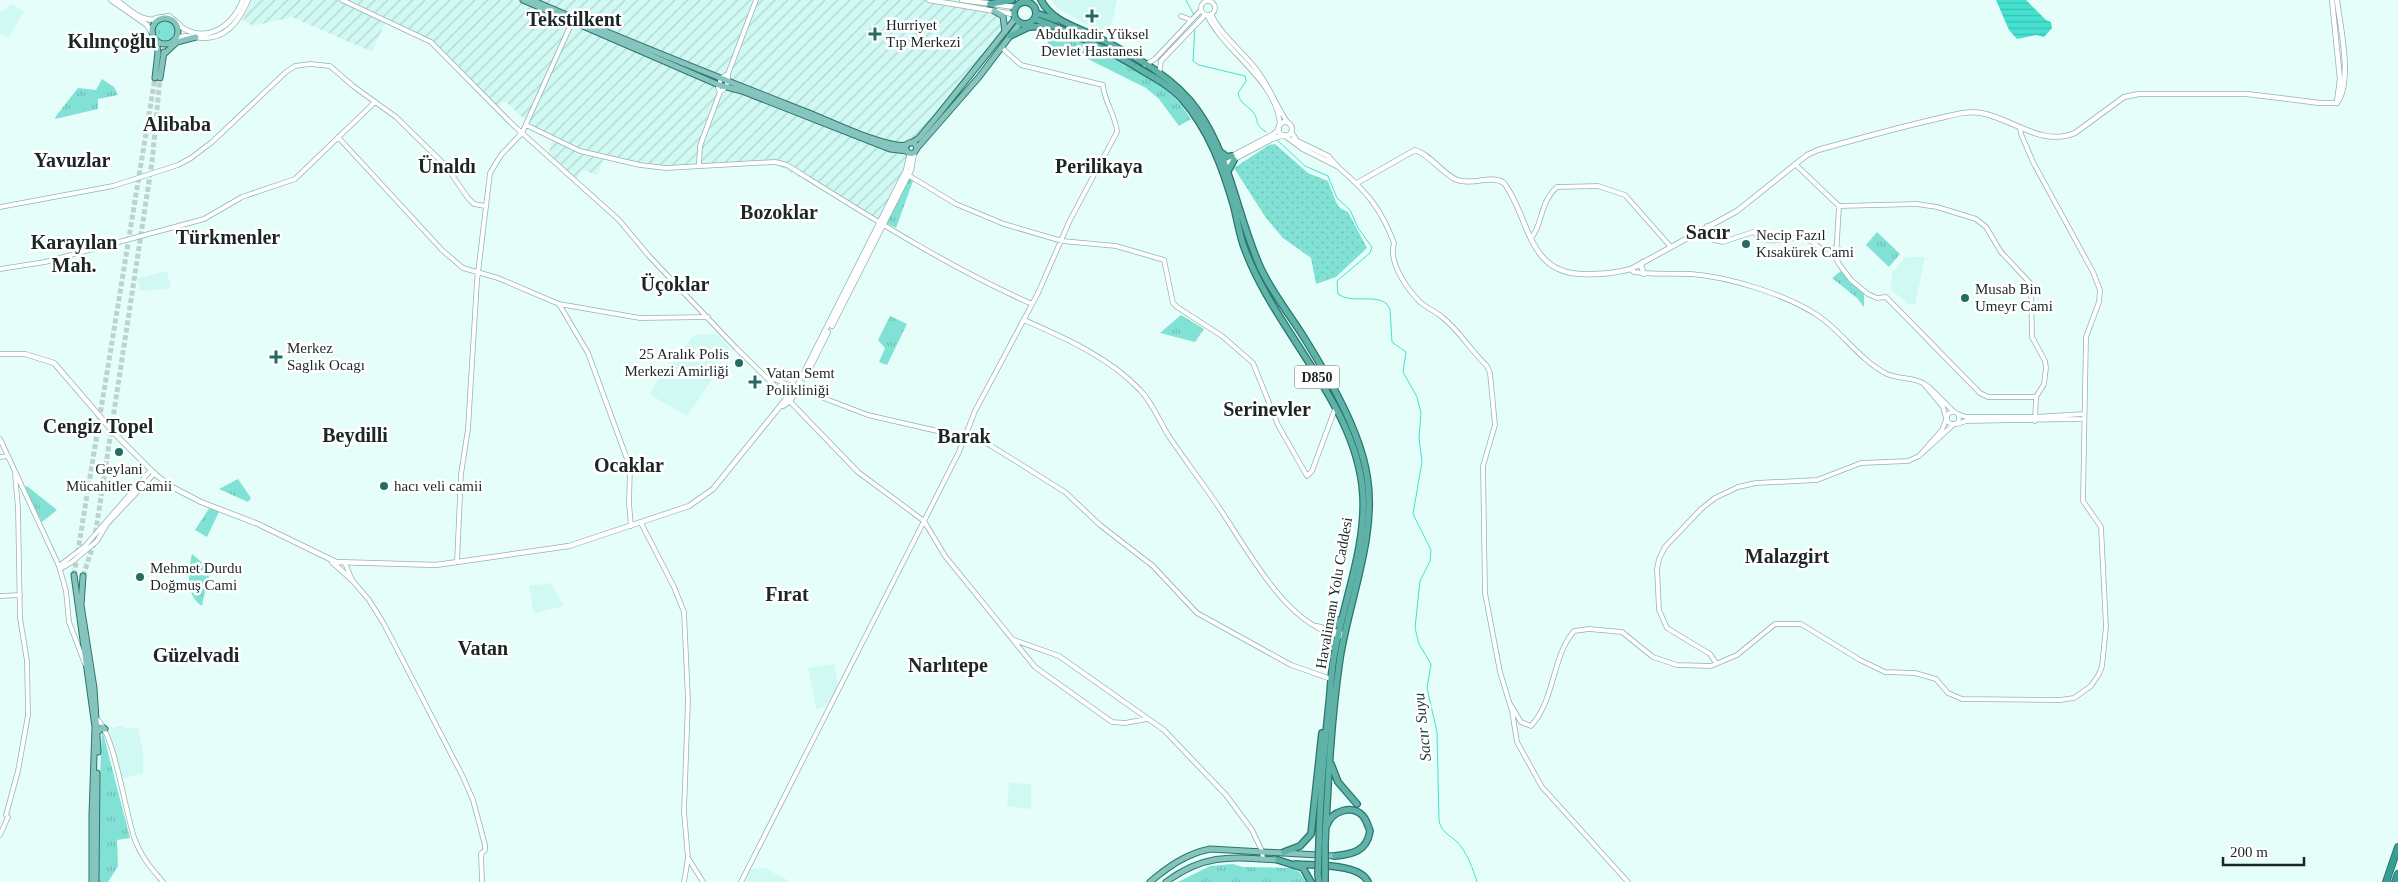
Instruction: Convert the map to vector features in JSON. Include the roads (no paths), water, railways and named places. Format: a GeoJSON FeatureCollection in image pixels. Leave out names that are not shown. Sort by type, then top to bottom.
{"type":"FeatureCollection","features":[{"type":"Feature","properties":{"kind":"highway"},"geometry":{"type":"LineString","coordinates":[[990,4],[1012,0]]}},
{"type":"Feature","properties":{"kind":"highway"},"geometry":{"type":"LineString","coordinates":[[1041,0],[1054,16],[1068,24]]}},
{"type":"Feature","properties":{"kind":"highway"},"geometry":{"type":"LineString","coordinates":[[1028,1],[1036,8],[1036,16],[1030,23],[1016,19],[1015,7],[1028,1]]}},
{"type":"Feature","properties":{"kind":"highway","name":"D850"},"geometry":{"type":"LineString","coordinates":[[1036,16],[1068,24]]}},
{"type":"Feature","properties":{"kind":"highway","name":"Havalimanı Yolu Caddesi"},"geometry":{"type":"LineString","coordinates":[[1036,16],[1090,40],[1126,60],[1164,84],[1180,97],[1205,132],[1228,171],[1261,269],[1305,338],[1339,402],[1361,452],[1367,476],[1368,527],[1341,635],[1334,652],[1321,788],[1322,873],[1319,882]]}},
{"type":"Feature","properties":{"kind":"highway","name":"Havalimanı Yolu Caddesi"},"geometry":{"type":"LineString","coordinates":[[1068,24],[1095,36],[1145,64],[1172,82],[1197,110],[1222,161],[1243,245],[1267,297],[1335,409],[1355,453],[1363,496],[1361,530],[1342,617],[1325,832],[1322,843]]}},
{"type":"Feature","properties":{"kind":"highway"},"geometry":{"type":"LineString","coordinates":[[1007,34],[1029,27],[1060,28]]}},
{"type":"Feature","properties":{"kind":"highway"},"geometry":{"type":"LineString","coordinates":[[1222,161],[1227,157],[1233,158],[1228,171]]}},
{"type":"Feature","properties":{"kind":"highway"},"geometry":{"type":"LineString","coordinates":[[1334,652],[1331,638],[1326,630],[1336,626],[1342,617]]}},
{"type":"Feature","properties":{"kind":"highway"},"geometry":{"type":"LineString","coordinates":[[1284,852],[1300,846],[1311,834],[1318,761],[1326,709],[1330,697]]}},
{"type":"Feature","properties":{"kind":"highway"},"geometry":{"type":"LineString","coordinates":[[1330,760],[1338,782],[1357,804]]}},
{"type":"Feature","properties":{"kind":"highway"},"geometry":{"type":"LineString","coordinates":[[1325,832],[1332,817],[1343,810],[1360,813],[1367,822],[1370,831],[1366,845],[1358,852],[1335,856]]}},
{"type":"Feature","properties":{"kind":"highway"},"geometry":{"type":"LineString","coordinates":[[2386,882],[2398,847]]}},
{"type":"Feature","properties":{"kind":"highway"},"geometry":{"type":"LineString","coordinates":[[1278,860],[1296,864],[1350,869],[1362,873],[1368,882]]}},
{"type":"Feature","properties":{"kind":"highway"},"geometry":{"type":"LineString","coordinates":[[1296,864],[1308,873],[1311,882]]}},
{"type":"Feature","properties":{"kind":"highway","name":"Havalimanı Yolu Caddesi"},"geometry":{"type":"LineString","coordinates":[[1322,873],[1325,882]]}},
{"type":"Feature","properties":{"kind":"highway"},"geometry":{"type":"LineString","coordinates":[[2395,882],[2398,874]]}},
{"type":"Feature","properties":{"kind":"main road"},"geometry":{"type":"LineString","coordinates":[[110,0],[147,25],[152,33],[159,49],[157,78],[168,44],[185,35],[212,37],[229,28],[238,19],[248,0]]}},
{"type":"Feature","properties":{"kind":"main road"},"geometry":{"type":"LineString","coordinates":[[117,0],[144,19],[152,21],[168,19],[184,30],[204,33],[220,29],[232,20],[243,0]]}},
{"type":"Feature","properties":{"kind":"main road"},"geometry":{"type":"LineString","coordinates":[[523,0],[882,141],[911,149]]}},
{"type":"Feature","properties":{"kind":"main road"},"geometry":{"type":"LineString","coordinates":[[532,0],[726,87],[742,91],[890,149],[911,149]]}},
{"type":"Feature","properties":{"kind":"main road"},"geometry":{"type":"LineString","coordinates":[[882,224],[906,170],[911,149],[1007,34],[1016,19],[994,11],[929,0]]}},
{"type":"Feature","properties":{"kind":"main road"},"geometry":{"type":"LineString","coordinates":[[962,0],[1015,7]]}},
{"type":"Feature","properties":{"kind":"main road"},"geometry":{"type":"LineString","coordinates":[[2332,0],[2340,79],[2337,103]]}},
{"type":"Feature","properties":{"kind":"main road"},"geometry":{"type":"LineString","coordinates":[[2337,0],[2345,79],[2343,95],[2337,103]]}},
{"type":"Feature","properties":{"kind":"main road"},"geometry":{"type":"LineString","coordinates":[[329,560],[345,563],[407,565],[457,562],[569,546],[641,523],[701,500],[713,489],[797,388],[908,175],[911,149],[968,90],[1002,48],[1007,34],[1003,16],[994,11]]}},
{"type":"Feature","properties":{"kind":"main road"},"geometry":{"type":"LineString","coordinates":[[144,19],[169,16],[175,19],[184,30]]}},
{"type":"Feature","properties":{"kind":"main road"},"geometry":{"type":"LineString","coordinates":[[152,33],[154,25],[160,19]]}},
{"type":"Feature","properties":{"kind":"main road"},"geometry":{"type":"LineString","coordinates":[[176,23],[178,31],[176,39]]}},
{"type":"Feature","properties":{"kind":"main road"},"geometry":{"type":"LineString","coordinates":[[163,55],[177,42],[196,37]]}},
{"type":"Feature","properties":{"kind":"main road"},"geometry":{"type":"LineString","coordinates":[[156,41],[168,44]]}},
{"type":"Feature","properties":{"kind":"main road"},"geometry":{"type":"LineString","coordinates":[[1358,183],[1415,150],[1456,180],[1471,182],[1495,179],[1504,183],[1544,260],[1564,273],[1599,274],[1631,269],[1737,211],[1795,164],[1818,150],[1894,128],[1979,112],[1991,115],[2041,136],[2066,136],[2075,133],[2124,97],[2139,94],[2247,94],[2320,103],[2337,103]]}},
{"type":"Feature","properties":{"kind":"main road"},"geometry":{"type":"LineString","coordinates":[[1233,158],[1274,134],[1279,127],[1288,122],[1297,141],[1328,156],[1338,166]]}},
{"type":"Feature","properties":{"kind":"main road"},"geometry":{"type":"LineString","coordinates":[[1279,127],[1284,135],[1303,149],[1338,166]]}},
{"type":"Feature","properties":{"kind":"main road"},"geometry":{"type":"LineString","coordinates":[[1222,161],[1292,132]]}},
{"type":"Feature","properties":{"kind":"main road"},"geometry":{"type":"LineString","coordinates":[[1643,262],[1641,265],[1644,274]]}},
{"type":"Feature","properties":{"kind":"main road"},"geometry":{"type":"LineString","coordinates":[[0,354],[25,354],[54,363],[107,426],[172,487],[201,502],[258,524],[329,560],[352,580]]}},
{"type":"Feature","properties":{"kind":"main road"},"geometry":{"type":"LineString","coordinates":[[74,575],[94,727],[91,820],[92,882]]}},
{"type":"Feature","properties":{"kind":"main road"},"geometry":{"type":"LineString","coordinates":[[83,576],[82,618],[92,667],[98,731],[95,841],[96,882]]}},
{"type":"Feature","properties":{"kind":"main road"},"geometry":{"type":"LineString","coordinates":[[98,731],[102,727],[105,730]]}},
{"type":"Feature","properties":{"kind":"main road"},"geometry":{"type":"LineString","coordinates":[[1150,882],[1194,852],[1210,849],[1335,856]]}},
{"type":"Feature","properties":{"kind":"main road"},"geometry":{"type":"LineString","coordinates":[[1166,882],[1189,868],[1208,860],[1225,858],[1278,860]]}},
{"type":"Feature","properties":{"kind":"street"},"geometry":{"type":"LineString","coordinates":[[342,0],[432,42],[522,133],[619,220],[649,256],[858,472],[924,521],[945,556],[1035,667],[1105,719],[1112,722],[1125,723],[1147,719]]}},
{"type":"Feature","properties":{"kind":"street"},"geometry":{"type":"LineString","coordinates":[[720,92],[726,87],[728,74],[756,0]]}},
{"type":"Feature","properties":{"kind":"street"},"geometry":{"type":"LineString","coordinates":[[1159,74],[1161,61],[1192,28],[1215,9],[1214,4],[1218,0]]}},
{"type":"Feature","properties":{"kind":"street"},"geometry":{"type":"LineString","coordinates":[[1145,64],[1154,60],[1206,1],[1214,4]]}},
{"type":"Feature","properties":{"kind":"street"},"geometry":{"type":"LineString","coordinates":[[1200,10],[1208,15],[1256,69],[1288,122]]}},
{"type":"Feature","properties":{"kind":"street"},"geometry":{"type":"LineString","coordinates":[[1208,15],[1269,94],[1279,118],[1279,127]]}},
{"type":"Feature","properties":{"kind":"street"},"geometry":{"type":"LineString","coordinates":[[1181,16],[1191,20]]}},
{"type":"Feature","properties":{"kind":"street"},"geometry":{"type":"LineString","coordinates":[[457,562],[462,466],[468,429],[479,272],[490,173],[501,155],[522,133],[573,20]]}},
{"type":"Feature","properties":{"kind":"street"},"geometry":{"type":"LineString","coordinates":[[741,882],[924,521],[966,436],[975,412],[1032,304],[1070,220],[1117,132],[1117,122],[1104,94],[1103,85],[1021,65],[1002,48]]}},
{"type":"Feature","properties":{"kind":"street"},"geometry":{"type":"LineString","coordinates":[[0,207],[113,186],[152,174],[191,158],[212,142],[278,79],[295,66],[310,64],[330,66],[396,117],[446,165],[474,204],[485,206]]}},
{"type":"Feature","properties":{"kind":"street"},"geometry":{"type":"LineString","coordinates":[[699,165],[700,146],[720,92],[719,84],[721,78],[728,74]]}},
{"type":"Feature","properties":{"kind":"street"},"geometry":{"type":"LineString","coordinates":[[0,269],[45,262],[204,219],[242,198],[296,178],[375,102]]}},
{"type":"Feature","properties":{"kind":"street"},"geometry":{"type":"LineString","coordinates":[[526,125],[580,151],[622,162],[666,168],[775,162],[787,165],[882,224],[962,270],[1032,304]]}},
{"type":"Feature","properties":{"kind":"street"},"geometry":{"type":"LineString","coordinates":[[1510,704],[1521,722],[1531,726],[1547,702],[1561,652],[1574,631],[1597,629],[1623,632],[1653,657],[1677,665],[1711,666],[1737,655],[1775,624],[1805,624],[1844,651],[1885,672],[1915,673],[1936,679],[1948,693],[1962,699],[2060,700],[2074,698],[2091,686],[2102,666],[2106,627],[2101,527],[2083,501],[2083,416],[2086,384],[2086,337],[2099,302],[2100,290],[2093,272],[2033,162],[2020,127]]}},
{"type":"Feature","properties":{"kind":"street"},"geometry":{"type":"LineString","coordinates":[[338,137],[455,263],[559,304],[640,318],[708,316]]}},
{"type":"Feature","properties":{"kind":"street"},"geometry":{"type":"LineString","coordinates":[[1795,164],[1839,206],[1917,204],[1960,213],[1976,219],[1986,228],[2000,252],[2031,284],[2032,337],[2045,361],[2046,368],[2044,384],[2036,396],[2035,419]]}},
{"type":"Feature","properties":{"kind":"street"},"geometry":{"type":"LineString","coordinates":[[1338,166],[1358,183],[1381,211],[1394,243],[1397,267],[1410,290],[1419,301],[1442,317],[1487,366],[1490,373],[1495,425],[1483,466],[1485,593],[1500,672],[1510,704],[1517,742],[1542,787],[1628,882]]}},
{"type":"Feature","properties":{"kind":"street"},"geometry":{"type":"LineString","coordinates":[[908,175],[925,187],[981,216],[1062,241],[1116,246],[1164,260],[1173,303],[1222,336],[1252,363],[1260,377],[1278,425],[1307,476],[1312,471],[1335,409]]}},
{"type":"Feature","properties":{"kind":"street"},"geometry":{"type":"LineString","coordinates":[[1531,238],[1536,232],[1544,204],[1557,187],[1598,186],[1625,195],[1670,246]]}},
{"type":"Feature","properties":{"kind":"street"},"geometry":{"type":"LineString","coordinates":[[1839,206],[1836,258],[1851,280],[1877,298],[1886,297],[1980,393],[1988,397],[2036,396]]}},
{"type":"Feature","properties":{"kind":"street"},"geometry":{"type":"LineString","coordinates":[[1707,226],[1714,240],[1723,242],[1753,232],[1763,239],[1793,237],[1815,243],[1821,249],[1838,248]]}},
{"type":"Feature","properties":{"kind":"street"},"geometry":{"type":"LineString","coordinates":[[1631,269],[1634,272],[1644,274],[1690,274],[1722,279],[1777,296],[1818,315],[1862,356],[1888,374],[1915,379],[1923,383],[1956,413],[1966,417],[2035,419]]}},
{"type":"Feature","properties":{"kind":"street"},"geometry":{"type":"LineString","coordinates":[[559,304],[588,353],[630,467],[629,503],[631,526]]}},
{"type":"Feature","properties":{"kind":"street"},"geometry":{"type":"LineString","coordinates":[[1024,320],[1096,355],[1124,374],[1141,390],[1170,439],[1263,573],[1290,606],[1312,624],[1341,635]]}},
{"type":"Feature","properties":{"kind":"street"},"geometry":{"type":"LineString","coordinates":[[766,378],[771,378],[868,415],[966,436],[985,442],[1065,492],[1100,524],[1153,566],[1196,614],[1291,665],[1331,679]]}},
{"type":"Feature","properties":{"kind":"street"},"geometry":{"type":"LineString","coordinates":[[1923,383],[1943,407],[1946,419],[1954,424],[1966,421],[2083,416]]}},
{"type":"Feature","properties":{"kind":"street"},"geometry":{"type":"LineString","coordinates":[[1716,663],[1710,654],[1667,628],[1664,623],[1657,586],[1657,569],[1665,547],[1701,509],[1719,495],[1739,486],[1756,482],[1818,480],[1861,463],[1908,461],[1919,456],[1959,420],[1956,413]]}},
{"type":"Feature","properties":{"kind":"street"},"geometry":{"type":"LineString","coordinates":[[1919,456],[1942,430],[1948,414],[1956,413]]}},
{"type":"Feature","properties":{"kind":"street"},"geometry":{"type":"LineString","coordinates":[[0,439],[14,473],[59,567],[66,591],[69,622],[86,666]]}},
{"type":"Feature","properties":{"kind":"street"},"geometry":{"type":"LineString","coordinates":[[0,457],[8,456]]}},
{"type":"Feature","properties":{"kind":"street"},"geometry":{"type":"LineString","coordinates":[[59,567],[84,546],[153,471]]}},
{"type":"Feature","properties":{"kind":"street"},"geometry":{"type":"LineString","coordinates":[[0,835],[7,816],[28,718],[27,651],[20,618],[14,473]]}},
{"type":"Feature","properties":{"kind":"street"},"geometry":{"type":"LineString","coordinates":[[641,523],[674,587],[684,612],[688,691],[684,812],[688,858],[684,882]]}},
{"type":"Feature","properties":{"kind":"street"},"geometry":{"type":"LineString","coordinates":[[345,563],[352,580],[370,600],[384,625],[469,790],[485,845],[485,850],[481,854],[482,882]]}},
{"type":"Feature","properties":{"kind":"street"},"geometry":{"type":"LineString","coordinates":[[0,596],[20,595]]}},
{"type":"Feature","properties":{"kind":"street"},"geometry":{"type":"LineString","coordinates":[[1014,640],[1059,656],[1147,719],[1181,746],[1226,795],[1252,830],[1262,851],[1263,859]]}},
{"type":"Feature","properties":{"kind":"street"},"geometry":{"type":"LineString","coordinates":[[97,719],[105,730],[136,842],[147,864],[163,882]]}},
{"type":"Feature","properties":{"kind":"street"},"geometry":{"type":"LineString","coordinates":[[688,858],[703,882]]}},
{"type":"Feature","properties":{"kind":"waterway","name":"Sacır Suyu"},"geometry":{"type":"LineString","coordinates":[[1186,0],[1194,15]]}},
{"type":"Feature","properties":{"kind":"waterway","name":"Sacır Suyu"},"geometry":{"type":"LineString","coordinates":[[1195,26],[1193,61],[1199,65],[1245,76],[1246,81],[1238,93],[1239,97],[1253,112],[1259,126],[1266,132]]}},
{"type":"Feature","properties":{"kind":"waterway","name":"Sacır Suyu"},"geometry":{"type":"LineString","coordinates":[[1277,140],[1305,166],[1328,176],[1337,198],[1350,210],[1358,228],[1372,247],[1370,253],[1337,281],[1338,294],[1343,297],[1374,299],[1386,303],[1390,309],[1392,342],[1406,352],[1403,372],[1417,397],[1421,413],[1419,438],[1422,462],[1413,514],[1431,550],[1430,561],[1420,581],[1415,628],[1419,644],[1431,664],[1427,688],[1437,732],[1439,821],[1444,831],[1464,851],[1472,866],[1477,882]]}},
{"type":"Feature","properties":{"kind":"tunnel"},"geometry":{"type":"LineString","coordinates":[[74,575],[155,78]]}},
{"type":"Feature","properties":{"kind":"tunnel"},"geometry":{"type":"LineString","coordinates":[[83,576],[94,543],[152,162],[160,78]]}},
{"type":"Feature","properties":{"kind":"place","name":"Abdulkadir Yüksel Devlet Hastanesi"},"geometry":{"type":"Point","coordinates":[1092,16]}},
{"type":"Feature","properties":{"kind":"place","name":"Hurriyet Tıp Merkezi"},"geometry":{"type":"Point","coordinates":[875,34]}},
{"type":"Feature","properties":{"kind":"place","name":"Necip Fazıl Kısakürek Cami"},"geometry":{"type":"Point","coordinates":[1746,244]}},
{"type":"Feature","properties":{"kind":"place","name":"Musab Bin Umeyr Cami"},"geometry":{"type":"Point","coordinates":[1965,298]}},
{"type":"Feature","properties":{"kind":"place","name":"Merkez Saglık Ocagı"},"geometry":{"type":"Point","coordinates":[276,357]}},
{"type":"Feature","properties":{"kind":"place","name":"25 Aralık Polis Merkezi Amirliği"},"geometry":{"type":"Point","coordinates":[739,363]}},
{"type":"Feature","properties":{"kind":"place","name":"Vatan Semt Polikliniği"},"geometry":{"type":"Point","coordinates":[755,382]}},
{"type":"Feature","properties":{"kind":"place","name":"Geylani Mücahitler Camii"},"geometry":{"type":"Point","coordinates":[119,452]}},
{"type":"Feature","properties":{"kind":"place","name":"hacı veli camii"},"geometry":{"type":"Point","coordinates":[384,486]}},
{"type":"Feature","properties":{"kind":"place","name":"Mehmet Durdu Doğmuş Cami"},"geometry":{"type":"Point","coordinates":[140,577]}},
{"type":"Feature","properties":{"kind":"district","name":"Tekstilkent"},"geometry":{"type":"Point","coordinates":[574,19]}},
{"type":"Feature","properties":{"kind":"district","name":"Kılınçoğlu"},"geometry":{"type":"Point","coordinates":[112,41]}},
{"type":"Feature","properties":{"kind":"district","name":"Alibaba"},"geometry":{"type":"Point","coordinates":[177,124]}},
{"type":"Feature","properties":{"kind":"district","name":"Yavuzlar"},"geometry":{"type":"Point","coordinates":[72,160]}},
{"type":"Feature","properties":{"kind":"district","name":"Ünaldı"},"geometry":{"type":"Point","coordinates":[447,166]}},
{"type":"Feature","properties":{"kind":"district","name":"Perilikaya"},"geometry":{"type":"Point","coordinates":[1099,166]}},
{"type":"Feature","properties":{"kind":"district","name":"Bozoklar"},"geometry":{"type":"Point","coordinates":[779,212]}},
{"type":"Feature","properties":{"kind":"district","name":"Sacır"},"geometry":{"type":"Point","coordinates":[1708,232]}},
{"type":"Feature","properties":{"kind":"district","name":"Türkmenler"},"geometry":{"type":"Point","coordinates":[228,237]}},
{"type":"Feature","properties":{"kind":"district","name":"Karayılan Mah."},"geometry":{"type":"Point","coordinates":[74,254]}},
{"type":"Feature","properties":{"kind":"district","name":"Üçoklar"},"geometry":{"type":"Point","coordinates":[675,284]}},
{"type":"Feature","properties":{"kind":"district","name":"Serinevler"},"geometry":{"type":"Point","coordinates":[1267,409]}},
{"type":"Feature","properties":{"kind":"district","name":"Cengiz Topel"},"geometry":{"type":"Point","coordinates":[98,426]}},
{"type":"Feature","properties":{"kind":"district","name":"Beydilli"},"geometry":{"type":"Point","coordinates":[355,435]}},
{"type":"Feature","properties":{"kind":"district","name":"Barak"},"geometry":{"type":"Point","coordinates":[964,436]}},
{"type":"Feature","properties":{"kind":"district","name":"Ocaklar"},"geometry":{"type":"Point","coordinates":[629,465]}},
{"type":"Feature","properties":{"kind":"district","name":"Malazgirt"},"geometry":{"type":"Point","coordinates":[1787,556]}},
{"type":"Feature","properties":{"kind":"district","name":"Fırat"},"geometry":{"type":"Point","coordinates":[787,594]}},
{"type":"Feature","properties":{"kind":"district","name":"Vatan"},"geometry":{"type":"Point","coordinates":[483,648]}},
{"type":"Feature","properties":{"kind":"district","name":"Güzelvadi"},"geometry":{"type":"Point","coordinates":[196,655]}},
{"type":"Feature","properties":{"kind":"district","name":"Narlıtepe"},"geometry":{"type":"Point","coordinates":[948,665]}}]}
